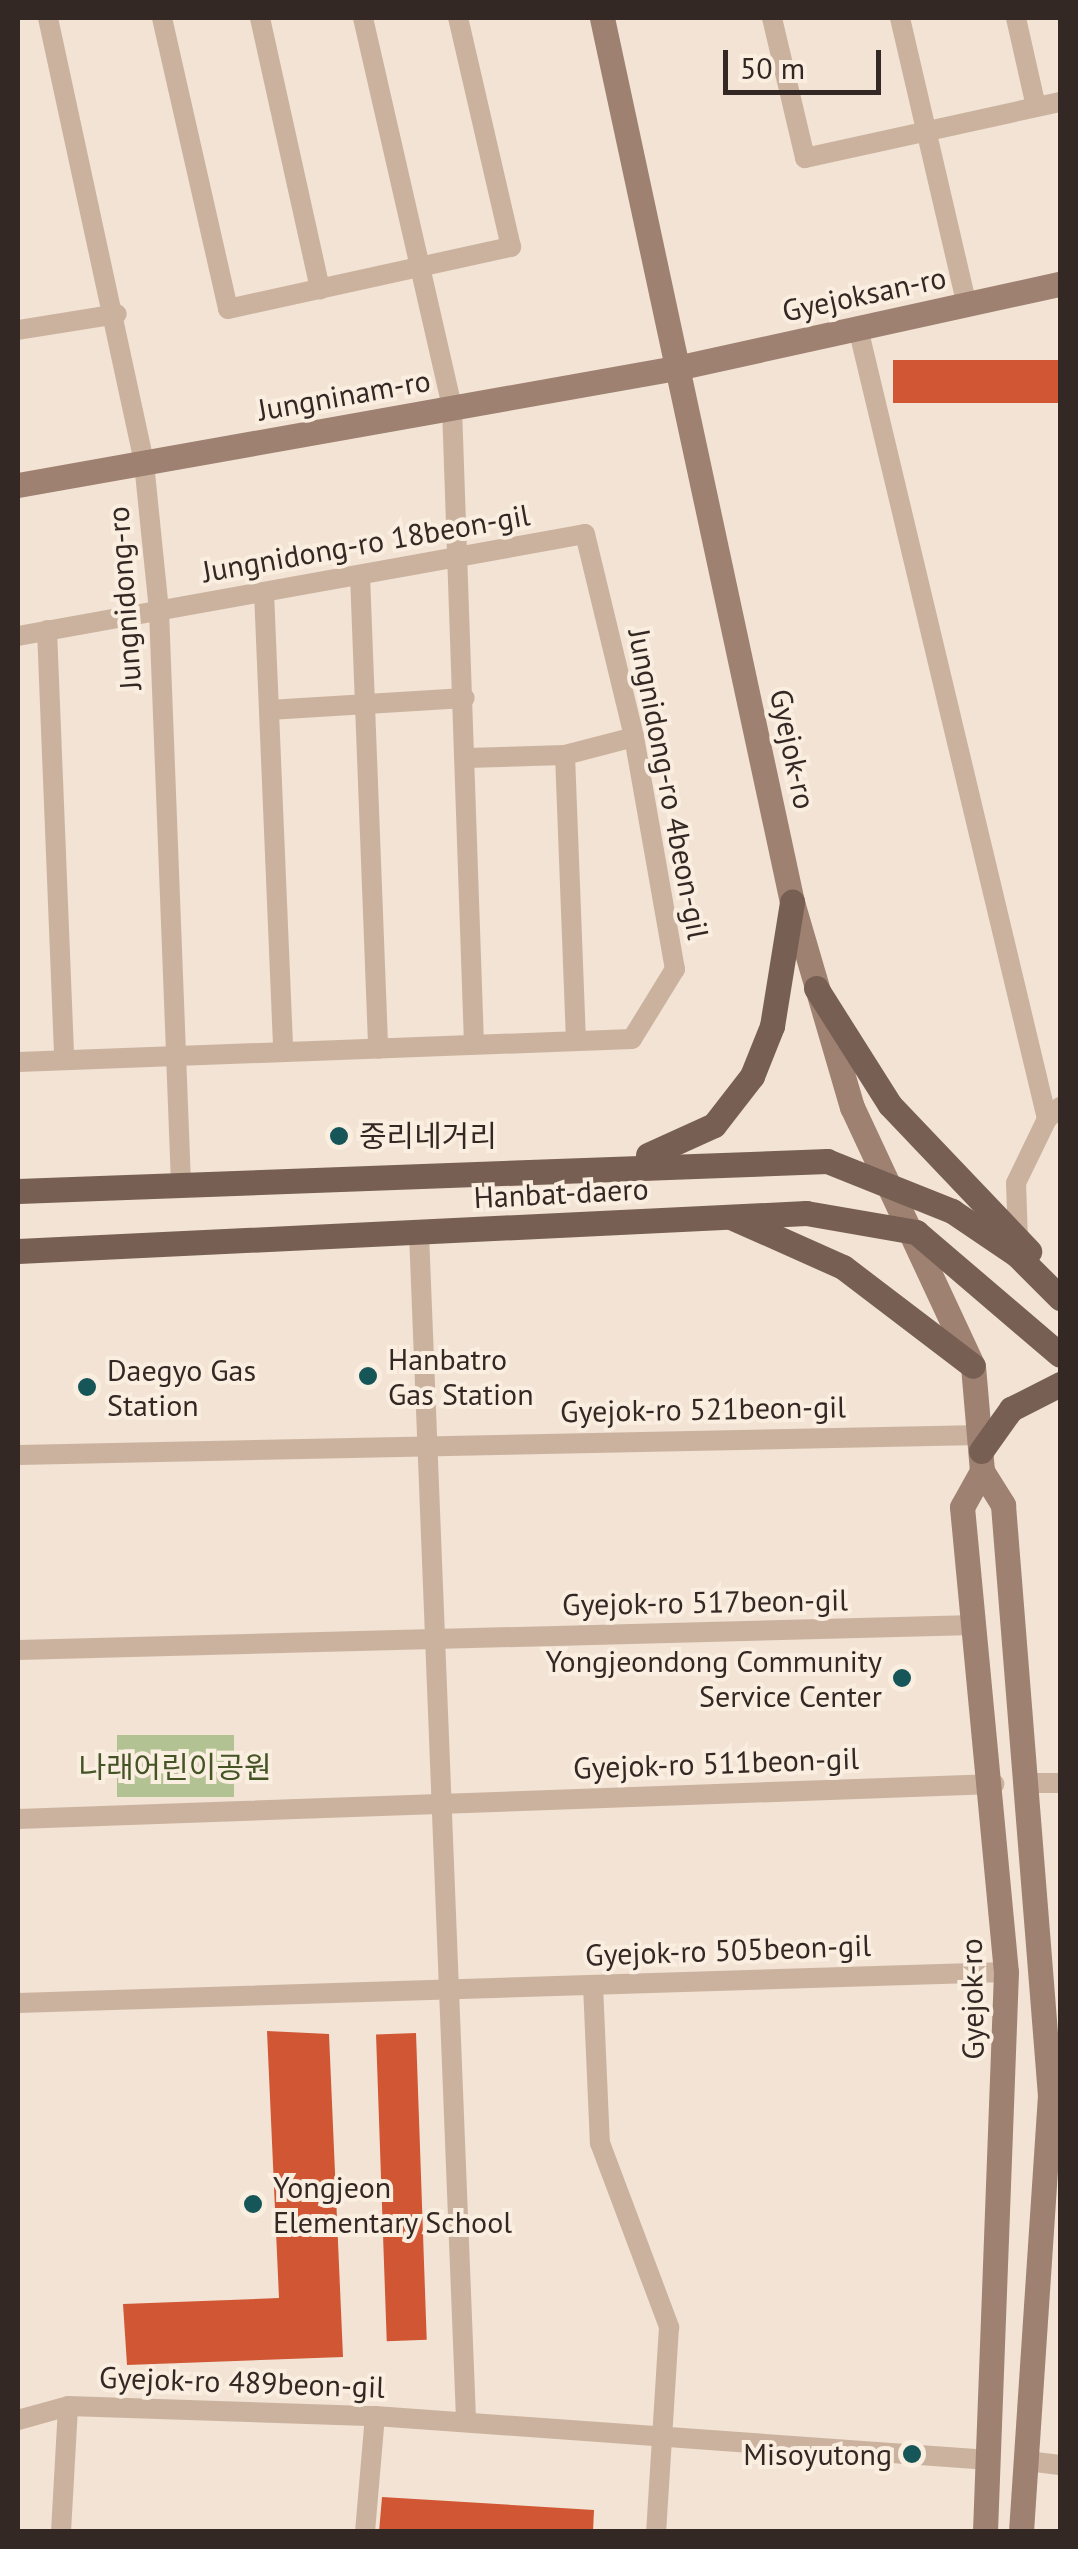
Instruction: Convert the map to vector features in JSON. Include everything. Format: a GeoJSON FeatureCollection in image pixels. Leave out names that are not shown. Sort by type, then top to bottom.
{"type":"FeatureCollection","features":[{"type":"Feature","properties":{"kind":"main road","name":"Gyejok-ro"},"geometry":{"type":"LineString","coordinates":[[602,18],[681,367],[792,902],[852,1107],[916,1232],[974,1366],[981,1452],[1002,1504],[1055,2090],[1051,2262],[1020,2532]]}},
{"type":"Feature","properties":{"kind":"main road","name":"Gyejoksan-ro"},"geometry":{"type":"LineString","coordinates":[[681,367],[1060,284]]}},
{"type":"Feature","properties":{"kind":"main road","name":"Jungninam-ro"},"geometry":{"type":"LineString","coordinates":[[18,485],[681,367]]}},
{"type":"Feature","properties":{"kind":"main road"},"geometry":{"type":"LineString","coordinates":[[545,1167],[675,1148],[714,1125],[752,1076],[772,1026],[792,902]]}},
{"type":"Feature","properties":{"kind":"main road"},"geometry":{"type":"LineString","coordinates":[[816,988],[890,1105],[1060,1283]]}},
{"type":"Feature","properties":{"kind":"main road","name":"Hanbat-daero"},"geometry":{"type":"LineString","coordinates":[[18,1191],[545,1167],[798,1160],[888,1180],[1016,1255],[1060,1298]]}},
{"type":"Feature","properties":{"kind":"main road","name":"Hanbat-daero"},"geometry":{"type":"LineString","coordinates":[[18,1250],[806,1213],[916,1232]]}},
{"type":"Feature","properties":{"kind":"main road"},"geometry":{"type":"LineString","coordinates":[[729,1216],[843,1267],[974,1366]]}},
{"type":"Feature","properties":{"kind":"main road"},"geometry":{"type":"LineString","coordinates":[[916,1232],[1060,1355]]}},
{"type":"Feature","properties":{"kind":"main road"},"geometry":{"type":"LineString","coordinates":[[981,1452],[1011,1409],[1060,1384]]}},
{"type":"Feature","properties":{"kind":"main road","name":"Gyejok-ro"},"geometry":{"type":"LineString","coordinates":[[981,1452],[962,1507],[994,1784],[1006,1972],[985,2532]]}},
{"type":"Feature","properties":{"kind":"street","name":"Jungnidong-ro"},"geometry":{"type":"LineString","coordinates":[[48,18],[117,314],[144,463],[159,610],[181,1184]]}},
{"type":"Feature","properties":{"kind":"street"},"geometry":{"type":"LineString","coordinates":[[162,18],[228,309],[511,247],[458,18]]}},
{"type":"Feature","properties":{"kind":"street"},"geometry":{"type":"LineString","coordinates":[[260,18],[320,289]]}},
{"type":"Feature","properties":{"kind":"street"},"geometry":{"type":"LineString","coordinates":[[363,18],[452,408],[474,1045]]}},
{"type":"Feature","properties":{"kind":"street"},"geometry":{"type":"LineString","coordinates":[[772,18],[805,158],[1060,102]]}},
{"type":"Feature","properties":{"kind":"street"},"geometry":{"type":"LineString","coordinates":[[900,18],[966,304]]}},
{"type":"Feature","properties":{"kind":"street"},"geometry":{"type":"LineString","coordinates":[[1016,18],[1036,107]]}},
{"type":"Feature","properties":{"kind":"street"},"geometry":{"type":"LineString","coordinates":[[18,330],[117,314]]}},
{"type":"Feature","properties":{"kind":"street"},"geometry":{"type":"LineString","coordinates":[[858,328],[1054,1113],[1016,1183],[1018,1240]]}},
{"type":"Feature","properties":{"kind":"street","name":"Jungnidong-ro 18beon-gil"},"geometry":{"type":"LineString","coordinates":[[18,636],[585,534]]}},
{"type":"Feature","properties":{"kind":"street","name":"Jungnidong-ro 4beon-gil"},"geometry":{"type":"LineString","coordinates":[[18,1062],[632,1039],[675,968],[634,736],[585,534]]}},
{"type":"Feature","properties":{"kind":"street"},"geometry":{"type":"LineString","coordinates":[[360,575],[378,1049]]}},
{"type":"Feature","properties":{"kind":"street"},"geometry":{"type":"LineString","coordinates":[[264,592],[283,1052]]}},
{"type":"Feature","properties":{"kind":"street"},"geometry":{"type":"LineString","coordinates":[[47,630],[64,1060]]}},
{"type":"Feature","properties":{"kind":"street"},"geometry":{"type":"LineString","coordinates":[[269,710],[465,698]]}},
{"type":"Feature","properties":{"kind":"street"},"geometry":{"type":"LineString","coordinates":[[467,758],[565,755],[634,736]]}},
{"type":"Feature","properties":{"kind":"street"},"geometry":{"type":"LineString","coordinates":[[565,755],[576,1041]]}},
{"type":"Feature","properties":{"kind":"street"},"geometry":{"type":"LineString","coordinates":[[419,1233],[466,2421]]}},
{"type":"Feature","properties":{"kind":"street","name":"Gyejok-ro 521beon-gil"},"geometry":{"type":"LineString","coordinates":[[18,1454],[426,1442],[981,1452]]}},
{"type":"Feature","properties":{"kind":"street","name":"Gyejok-ro 517beon-gil"},"geometry":{"type":"LineString","coordinates":[[18,1650],[975,1625]]}},
{"type":"Feature","properties":{"kind":"street"},"geometry":{"type":"LineString","coordinates":[[1029,1783],[1060,1783]]}},
{"type":"Feature","properties":{"kind":"street","name":"Gyejok-ro 511beon-gil"},"geometry":{"type":"LineString","coordinates":[[18,1819],[994,1784]]}},
{"type":"Feature","properties":{"kind":"street","name":"Gyejok-ro 505beon-gil"},"geometry":{"type":"LineString","coordinates":[[18,2003],[1006,1972]]}},
{"type":"Feature","properties":{"kind":"street"},"geometry":{"type":"LineString","coordinates":[[593,1985],[600,2143],[669,2327],[656,2532]]}},
{"type":"Feature","properties":{"kind":"street"},"geometry":{"type":"LineString","coordinates":[[62,2532],[68,2406]]}},
{"type":"Feature","properties":{"kind":"street","name":"Gyejok-ro 489beon-gil"},"geometry":{"type":"LineString","coordinates":[[18,2420],[68,2406],[375,2416],[989,2460]]}},
{"type":"Feature","properties":{"kind":"street"},"geometry":{"type":"LineString","coordinates":[[365,2532],[375,2416]]}},
{"type":"Feature","properties":{"kind":"street"},"geometry":{"type":"LineString","coordinates":[[1027,2461],[1060,2465]]}},
{"type":"Feature","properties":{"kind":"green space","name":"나래어린이공원"},"geometry":{"type":"Polygon","coordinates":[[[117,1735],[234,1735],[234,1797],[117,1797],[117,1735]]]}},
{"type":"Feature","properties":{"kind":"building"},"geometry":{"type":"Polygon","coordinates":[[[893,360],[1060,360],[1060,403],[893,403],[893,360]]]}},
{"type":"Feature","properties":{"kind":"building"},"geometry":{"type":"Polygon","coordinates":[[[267,2031],[329,2034],[343,2357],[127,2365],[123,2304],[279,2298],[267,2031]]]}},
{"type":"Feature","properties":{"kind":"building"},"geometry":{"type":"Polygon","coordinates":[[[416,2033],[427,2340],[387,2341],[376,2034],[416,2033]]]}},
{"type":"Feature","properties":{"kind":"building"},"geometry":{"type":"Polygon","coordinates":[[[382,2497],[594,2510],[593,2532],[379,2532],[382,2497]]]}},
{"type":"Feature","properties":{"kind":"place","name":"중리네거리"},"geometry":{"type":"Point","coordinates":[339,1136]}},
{"type":"Feature","properties":{"kind":"place","name":"Hanbatro Gas Station"},"geometry":{"type":"Point","coordinates":[368,1376]}},
{"type":"Feature","properties":{"kind":"place","name":"Daegyo Gas Station"},"geometry":{"type":"Point","coordinates":[87,1387]}},
{"type":"Feature","properties":{"kind":"place","name":"Yongjeondong Community Service Center"},"geometry":{"type":"Point","coordinates":[902,1678]}},
{"type":"Feature","properties":{"kind":"place","name":"Yongjeon Elementary School"},"geometry":{"type":"Point","coordinates":[253,2204]}},
{"type":"Feature","properties":{"kind":"place","name":"Misoyutong"},"geometry":{"type":"Point","coordinates":[912,2454]}}]}
